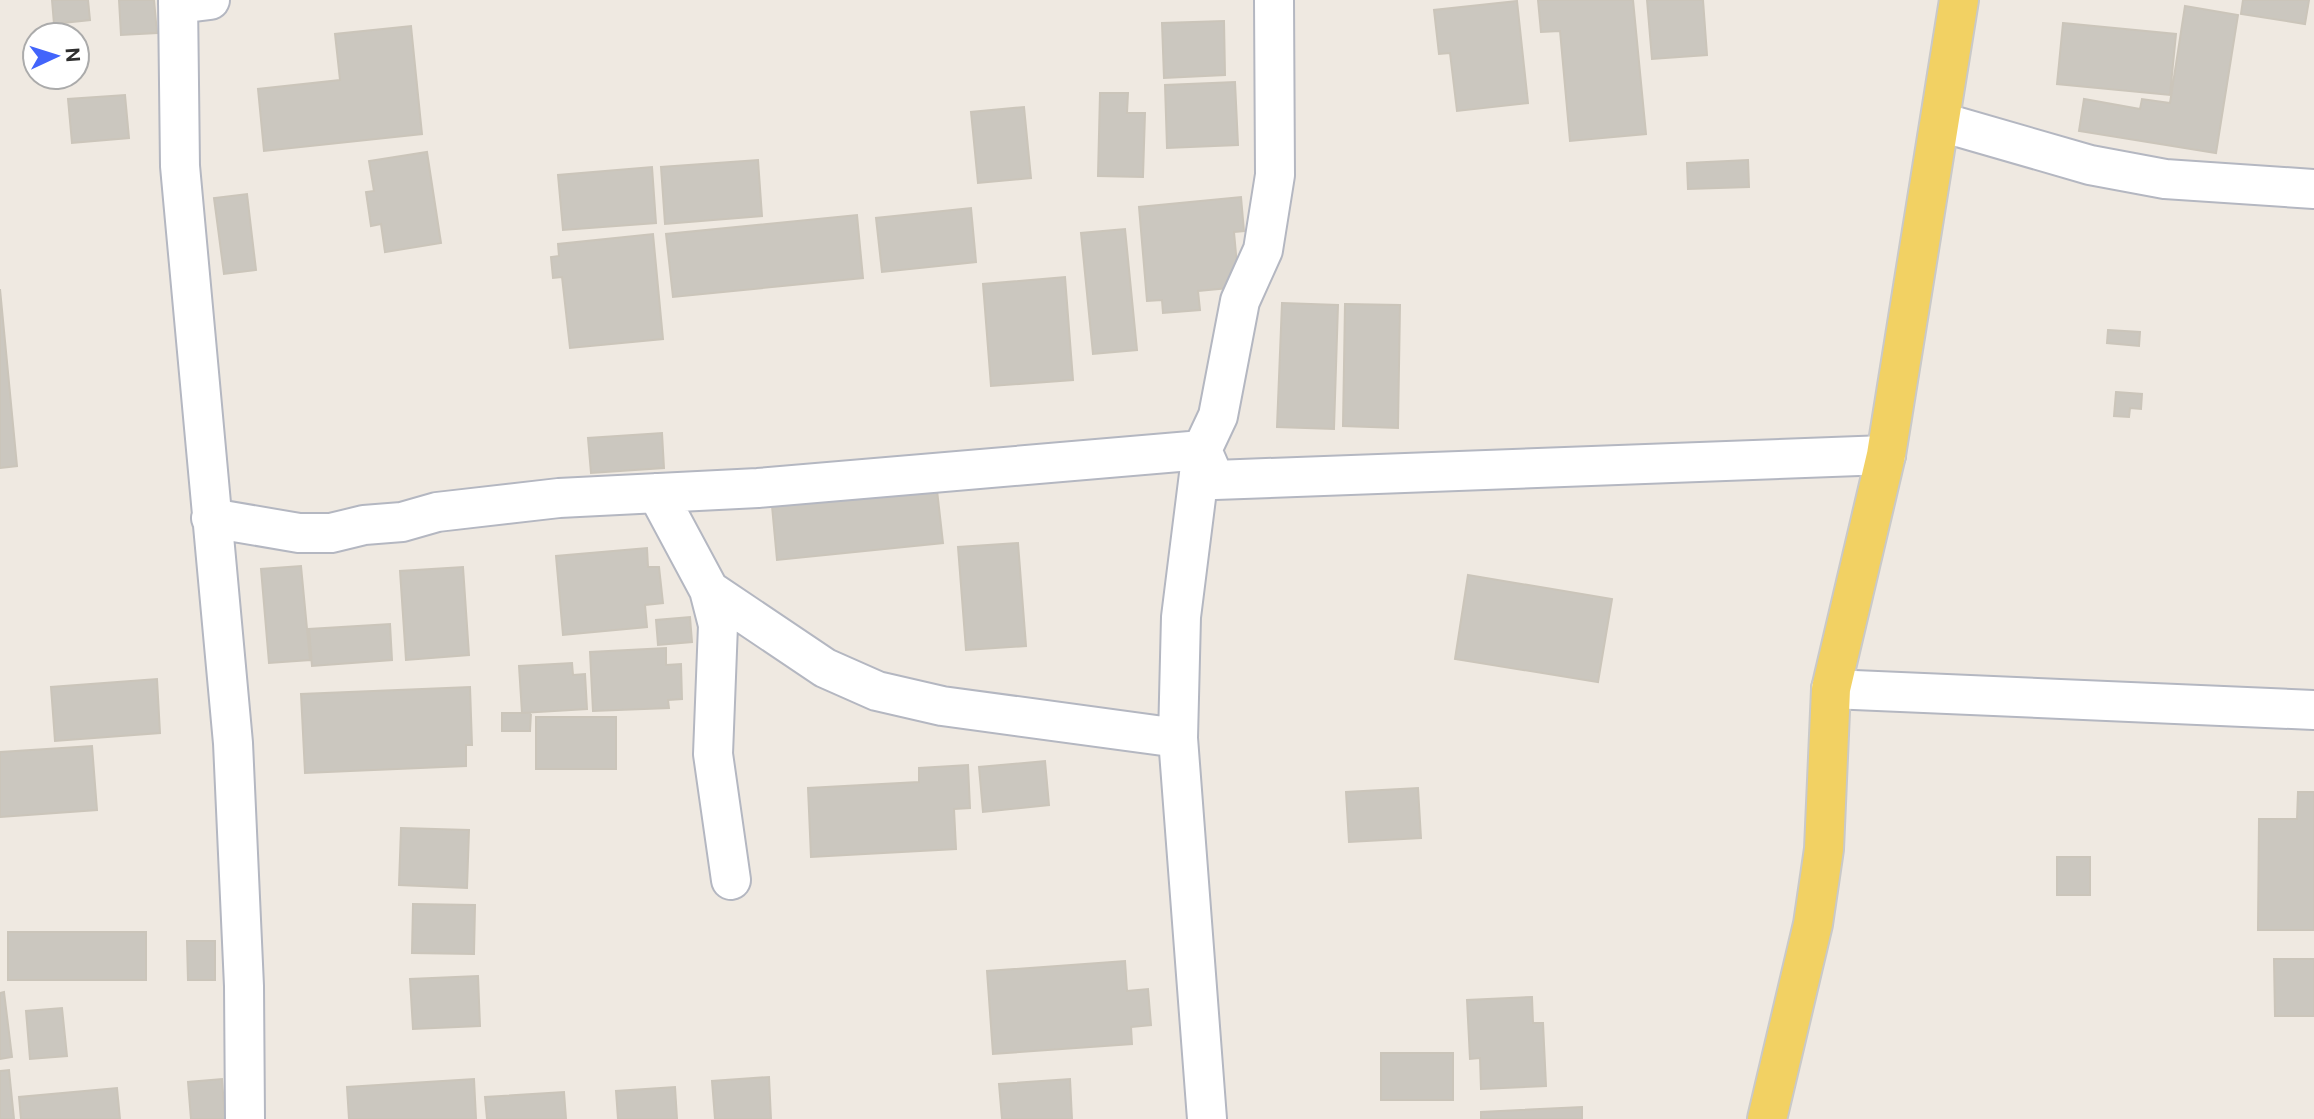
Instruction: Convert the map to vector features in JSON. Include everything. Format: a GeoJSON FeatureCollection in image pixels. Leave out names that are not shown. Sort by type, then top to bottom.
{"type":"FeatureCollection","features":[{"type":"Feature","properties":{"kind":"main road"},"geometry":{"type":"LineString","coordinates":[[1767,1119],[1812,924],[1825,849],[1830,689],[1886,455],[1959,0]]}},
{"type":"Feature","properties":{"kind":"street"},"geometry":{"type":"LineString","coordinates":[[1207,1119],[1178,738],[1181,618],[1202,450],[1217,416],[1240,301],[1263,250],[1275,175],[1274,0]]}},
{"type":"Feature","properties":{"kind":"street"},"geometry":{"type":"LineString","coordinates":[[189,1],[180,166],[233,743],[244,986],[245,1119]]}},
{"type":"Feature","properties":{"kind":"street"},"geometry":{"type":"LineString","coordinates":[[1941,122],[2066,158],[2165,179],[2314,189]]}},
{"type":"Feature","properties":{"kind":"street"},"geometry":{"type":"LineString","coordinates":[[1202,450],[1215,480],[1886,455]]}},
{"type":"Feature","properties":{"kind":"street"},"geometry":{"type":"LineString","coordinates":[[211,519],[299,533],[331,533],[364,525],[402,522],[437,512],[558,498],[758,488],[1202,450]]}},
{"type":"Feature","properties":{"kind":"street"},"geometry":{"type":"LineString","coordinates":[[657,493],[709,590],[718,625],[713,754],[731,880]]}},
{"type":"Feature","properties":{"kind":"street"},"geometry":{"type":"LineString","coordinates":[[709,590],[825,667],[877,691],[942,706],[1178,738]]}},
{"type":"Feature","properties":{"kind":"street"},"geometry":{"type":"LineString","coordinates":[[1830,689],[2314,710]]}},
{"type":"Feature","properties":{"kind":"building"},"geometry":{"type":"Polygon","coordinates":[[[52,0],[88,0],[90,20],[54,21],[52,0]]]}},
{"type":"Feature","properties":{"kind":"building"},"geometry":{"type":"Polygon","coordinates":[[[119,0],[154,0],[157,33],[121,35],[119,0]]]}},
{"type":"Feature","properties":{"kind":"building"},"geometry":{"type":"Polygon","coordinates":[[[1538,0],[1633,0],[1646,134],[1570,141],[1560,31],[1541,32],[1538,0]]]}},
{"type":"Feature","properties":{"kind":"building"},"geometry":{"type":"Polygon","coordinates":[[[1647,0],[1703,0],[1707,55],[1652,59],[1647,0]]]}},
{"type":"Feature","properties":{"kind":"building"},"geometry":{"type":"Polygon","coordinates":[[[2243,0],[2309,0],[2305,24],[2241,14],[2243,0]]]}},
{"type":"Feature","properties":{"kind":"building"},"geometry":{"type":"Polygon","coordinates":[[[1517,1],[1528,103],[1457,111],[1450,53],[1439,54],[1434,10],[1517,1]]]}},
{"type":"Feature","properties":{"kind":"building"},"geometry":{"type":"Polygon","coordinates":[[[2185,6],[2238,15],[2216,153],[2079,131],[2084,99],[2140,109],[2142,99],[2170,103],[2185,6]]]}},
{"type":"Feature","properties":{"kind":"building"},"geometry":{"type":"Polygon","coordinates":[[[1224,21],[1225,75],[1164,78],[1162,23],[1224,21]]]}},
{"type":"Feature","properties":{"kind":"building"},"geometry":{"type":"Polygon","coordinates":[[[2063,23],[2176,34],[2170,95],[2057,84],[2063,23]]]}},
{"type":"Feature","properties":{"kind":"building"},"geometry":{"type":"Polygon","coordinates":[[[411,26],[422,134],[264,151],[258,89],[340,80],[335,34],[411,26]]]}},
{"type":"Feature","properties":{"kind":"building"},"geometry":{"type":"Polygon","coordinates":[[[1235,82],[1238,145],[1167,148],[1165,85],[1235,82]]]}},
{"type":"Feature","properties":{"kind":"building"},"geometry":{"type":"Polygon","coordinates":[[[1100,93],[1128,93],[1127,113],[1145,113],[1143,177],[1098,176],[1100,93]]]}},
{"type":"Feature","properties":{"kind":"building"},"geometry":{"type":"Polygon","coordinates":[[[125,95],[129,138],[72,143],[68,99],[125,95]]]}},
{"type":"Feature","properties":{"kind":"building"},"geometry":{"type":"Polygon","coordinates":[[[1024,107],[1031,178],[978,183],[971,112],[1024,107]]]}},
{"type":"Feature","properties":{"kind":"building"},"geometry":{"type":"Polygon","coordinates":[[[427,152],[441,243],[385,252],[381,224],[371,226],[366,192],[374,191],[369,161],[427,152]]]}},
{"type":"Feature","properties":{"kind":"building"},"geometry":{"type":"Polygon","coordinates":[[[758,160],[762,216],[665,224],[661,167],[758,160]]]}},
{"type":"Feature","properties":{"kind":"building"},"geometry":{"type":"Polygon","coordinates":[[[1748,160],[1749,187],[1688,189],[1687,163],[1748,160]]]}},
{"type":"Feature","properties":{"kind":"building"},"geometry":{"type":"Polygon","coordinates":[[[652,167],[656,223],[563,230],[558,175],[652,167]]]}},
{"type":"Feature","properties":{"kind":"building"},"geometry":{"type":"Polygon","coordinates":[[[247,194],[256,270],[224,274],[214,198],[247,194]]]}},
{"type":"Feature","properties":{"kind":"building"},"geometry":{"type":"Polygon","coordinates":[[[1241,197],[1244,231],[1234,232],[1239,287],[1198,291],[1200,310],[1163,313],[1162,300],[1147,301],[1139,207],[1241,197]]]}},
{"type":"Feature","properties":{"kind":"building"},"geometry":{"type":"Polygon","coordinates":[[[971,208],[976,262],[882,272],[876,218],[971,208]]]}},
{"type":"Feature","properties":{"kind":"building"},"geometry":{"type":"Polygon","coordinates":[[[857,215],[863,278],[673,297],[666,234],[857,215]]]}},
{"type":"Feature","properties":{"kind":"building"},"geometry":{"type":"Polygon","coordinates":[[[1125,229],[1137,350],[1093,354],[1081,233],[1125,229]]]}},
{"type":"Feature","properties":{"kind":"building"},"geometry":{"type":"Polygon","coordinates":[[[653,234],[663,339],[570,348],[562,277],[553,278],[551,257],[559,256],[558,244],[653,234]]]}},
{"type":"Feature","properties":{"kind":"building"},"geometry":{"type":"Polygon","coordinates":[[[1065,277],[1073,380],[991,386],[983,284],[1065,277]]]}},
{"type":"Feature","properties":{"kind":"building"},"geometry":{"type":"Polygon","coordinates":[[[0,289],[17,466],[0,468],[0,289]]]}},
{"type":"Feature","properties":{"kind":"building"},"geometry":{"type":"Polygon","coordinates":[[[1282,303],[1338,305],[1334,429],[1277,427],[1282,303]]]}},
{"type":"Feature","properties":{"kind":"building"},"geometry":{"type":"Polygon","coordinates":[[[1345,304],[1400,305],[1398,428],[1343,426],[1345,304]]]}},
{"type":"Feature","properties":{"kind":"building"},"geometry":{"type":"Polygon","coordinates":[[[2108,330],[2140,332],[2139,346],[2107,343],[2108,330]]]}},
{"type":"Feature","properties":{"kind":"building"},"geometry":{"type":"Polygon","coordinates":[[[2116,392],[2142,394],[2141,409],[2130,408],[2129,417],[2114,416],[2116,392]]]}},
{"type":"Feature","properties":{"kind":"building"},"geometry":{"type":"Polygon","coordinates":[[[662,433],[664,468],[591,473],[588,438],[662,433]]]}},
{"type":"Feature","properties":{"kind":"building"},"geometry":{"type":"Polygon","coordinates":[[[937,490],[943,543],[777,560],[772,506],[937,490]]]}},
{"type":"Feature","properties":{"kind":"building"},"geometry":{"type":"Polygon","coordinates":[[[1018,543],[1026,646],[966,650],[958,547],[1018,543]]]}},
{"type":"Feature","properties":{"kind":"building"},"geometry":{"type":"Polygon","coordinates":[[[647,548],[648,567],[659,567],[663,603],[645,605],[647,627],[563,635],[556,556],[647,548]]]}},
{"type":"Feature","properties":{"kind":"building"},"geometry":{"type":"Polygon","coordinates":[[[301,566],[310,660],[269,663],[261,569],[301,566]]]}},
{"type":"Feature","properties":{"kind":"building"},"geometry":{"type":"Polygon","coordinates":[[[463,567],[469,655],[406,660],[400,571],[463,567]]]}},
{"type":"Feature","properties":{"kind":"building"},"geometry":{"type":"Polygon","coordinates":[[[1468,575],[1612,599],[1598,682],[1455,659],[1468,575]]]}},
{"type":"Feature","properties":{"kind":"building"},"geometry":{"type":"Polygon","coordinates":[[[690,617],[692,642],[658,645],[656,620],[690,617]]]}},
{"type":"Feature","properties":{"kind":"building"},"geometry":{"type":"Polygon","coordinates":[[[390,624],[392,660],[312,666],[309,629],[390,624]]]}},
{"type":"Feature","properties":{"kind":"building"},"geometry":{"type":"Polygon","coordinates":[[[666,648],[666,665],[681,664],[682,699],[668,700],[669,708],[593,711],[590,652],[666,648]]]}},
{"type":"Feature","properties":{"kind":"building"},"geometry":{"type":"Polygon","coordinates":[[[572,663],[573,675],[585,674],[587,709],[522,713],[519,666],[572,663]]]}},
{"type":"Feature","properties":{"kind":"building"},"geometry":{"type":"Polygon","coordinates":[[[157,679],[160,733],[55,741],[51,687],[157,679]]]}},
{"type":"Feature","properties":{"kind":"building"},"geometry":{"type":"Polygon","coordinates":[[[470,687],[472,745],[466,745],[466,766],[305,773],[301,694],[470,687]]]}},
{"type":"Feature","properties":{"kind":"building"},"geometry":{"type":"Polygon","coordinates":[[[502,713],[531,713],[530,731],[502,731],[502,713]]]}},
{"type":"Feature","properties":{"kind":"building"},"geometry":{"type":"Polygon","coordinates":[[[536,717],[616,717],[616,769],[536,769],[536,717]]]}},
{"type":"Feature","properties":{"kind":"building"},"geometry":{"type":"Polygon","coordinates":[[[92,746],[97,810],[0,817],[0,752],[92,746]]]}},
{"type":"Feature","properties":{"kind":"building"},"geometry":{"type":"Polygon","coordinates":[[[1045,761],[1049,805],[983,812],[979,767],[1045,761]]]}},
{"type":"Feature","properties":{"kind":"building"},"geometry":{"type":"Polygon","coordinates":[[[968,765],[970,808],[954,809],[956,849],[811,857],[808,788],[919,782],[919,768],[968,765]]]}},
{"type":"Feature","properties":{"kind":"building"},"geometry":{"type":"Polygon","coordinates":[[[1418,788],[1421,838],[1349,842],[1346,792],[1418,788]]]}},
{"type":"Feature","properties":{"kind":"building"},"geometry":{"type":"Polygon","coordinates":[[[2298,792],[2314,792],[2314,930],[2258,930],[2259,819],[2297,819],[2298,792]]]}},
{"type":"Feature","properties":{"kind":"building"},"geometry":{"type":"Polygon","coordinates":[[[401,828],[469,830],[467,888],[399,885],[401,828]]]}},
{"type":"Feature","properties":{"kind":"building"},"geometry":{"type":"Polygon","coordinates":[[[2057,857],[2090,857],[2090,895],[2057,895],[2057,857]]]}},
{"type":"Feature","properties":{"kind":"building"},"geometry":{"type":"Polygon","coordinates":[[[413,904],[475,905],[474,954],[412,953],[413,904]]]}},
{"type":"Feature","properties":{"kind":"building"},"geometry":{"type":"Polygon","coordinates":[[[8,932],[146,932],[146,980],[8,980],[8,932]]]}},
{"type":"Feature","properties":{"kind":"building"},"geometry":{"type":"Polygon","coordinates":[[[187,941],[215,941],[215,980],[188,980],[187,941]]]}},
{"type":"Feature","properties":{"kind":"building"},"geometry":{"type":"Polygon","coordinates":[[[2274,959],[2314,959],[2314,1016],[2275,1016],[2274,959]]]}},
{"type":"Feature","properties":{"kind":"building"},"geometry":{"type":"Polygon","coordinates":[[[1125,961],[1127,991],[1148,989],[1151,1025],[1131,1027],[1132,1044],[993,1054],[987,971],[1125,961]]]}},
{"type":"Feature","properties":{"kind":"building"},"geometry":{"type":"Polygon","coordinates":[[[478,976],[480,1026],[413,1029],[410,979],[478,976]]]}},
{"type":"Feature","properties":{"kind":"building"},"geometry":{"type":"Polygon","coordinates":[[[4,992],[12,1057],[0,1059],[0,993],[4,992]]]}},
{"type":"Feature","properties":{"kind":"building"},"geometry":{"type":"Polygon","coordinates":[[[1532,997],[1533,1023],[1543,1023],[1546,1086],[1481,1089],[1480,1058],[1470,1059],[1467,1000],[1532,997]]]}},
{"type":"Feature","properties":{"kind":"building"},"geometry":{"type":"Polygon","coordinates":[[[62,1008],[67,1056],[30,1059],[26,1011],[62,1008]]]}},
{"type":"Feature","properties":{"kind":"building"},"geometry":{"type":"Polygon","coordinates":[[[1381,1053],[1453,1053],[1453,1100],[1381,1100],[1381,1053]]]}},
{"type":"Feature","properties":{"kind":"building"},"geometry":{"type":"Polygon","coordinates":[[[9,1070],[14,1119],[0,1119],[0,1071],[9,1070]]]}},
{"type":"Feature","properties":{"kind":"building"},"geometry":{"type":"Polygon","coordinates":[[[769,1077],[771,1119],[715,1119],[712,1081],[769,1077]]]}},
{"type":"Feature","properties":{"kind":"building"},"geometry":{"type":"Polygon","coordinates":[[[222,1079],[225,1119],[191,1119],[188,1082],[222,1079]]]}},
{"type":"Feature","properties":{"kind":"building"},"geometry":{"type":"Polygon","coordinates":[[[474,1079],[476,1119],[349,1119],[347,1087],[474,1079]]]}},
{"type":"Feature","properties":{"kind":"building"},"geometry":{"type":"Polygon","coordinates":[[[1070,1079],[1072,1119],[1002,1119],[999,1084],[1070,1079]]]}},
{"type":"Feature","properties":{"kind":"building"},"geometry":{"type":"Polygon","coordinates":[[[675,1087],[677,1119],[618,1119],[616,1091],[675,1087]]]}},
{"type":"Feature","properties":{"kind":"building"},"geometry":{"type":"Polygon","coordinates":[[[117,1088],[120,1119],[21,1119],[19,1097],[117,1088]]]}},
{"type":"Feature","properties":{"kind":"building"},"geometry":{"type":"Polygon","coordinates":[[[564,1092],[566,1119],[487,1119],[485,1097],[564,1092]]]}},
{"type":"Feature","properties":{"kind":"building"},"geometry":{"type":"Polygon","coordinates":[[[1582,1107],[1582,1119],[1481,1119],[1481,1112],[1582,1107]]]}}]}
